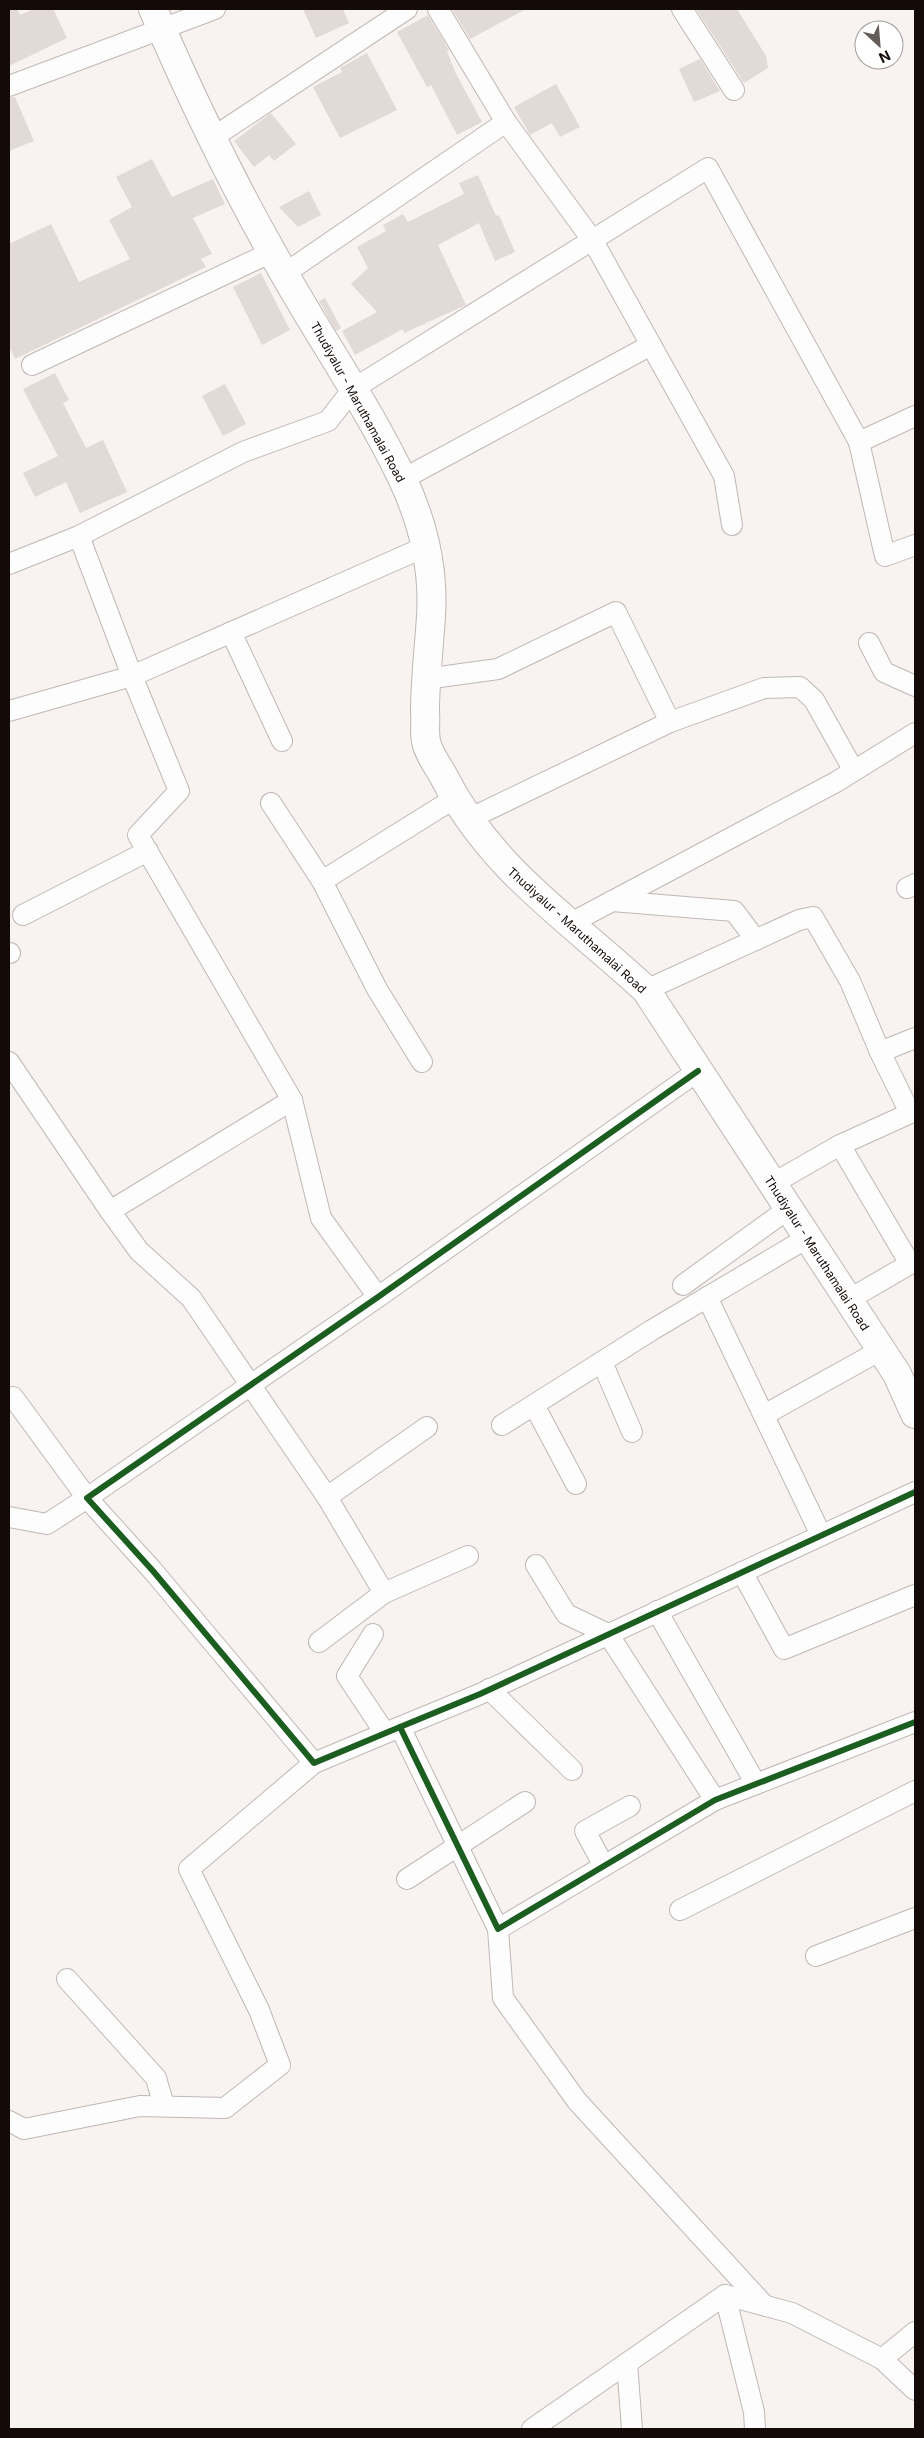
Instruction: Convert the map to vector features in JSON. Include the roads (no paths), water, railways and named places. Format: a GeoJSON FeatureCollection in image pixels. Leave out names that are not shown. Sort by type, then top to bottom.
{"type":"FeatureCollection","features":[{"type":"Feature","properties":{"kind":"main road","name":"Thudiyalur - Maruthamalai Road"},"geometry":{"type":"LineString","coordinates":[[158,19],[212,138],[278,263],[353,389],[403,480],[427,546],[431,612],[425,678],[426,742],[462,808],[500,860],[551,910],[602,950],[646,990],[897,1374],[915,1414]]}},
{"type":"Feature","properties":{"kind":"street"},"geometry":{"type":"LineString","coordinates":[[9,86],[158,19],[215,9]]}},
{"type":"Feature","properties":{"kind":"street"},"geometry":{"type":"LineString","coordinates":[[212,138],[407,9]]}},
{"type":"Feature","properties":{"kind":"street"},"geometry":{"type":"LineString","coordinates":[[438,9],[506,122],[593,241],[724,476],[732,525]]}},
{"type":"Feature","properties":{"kind":"street"},"geometry":{"type":"LineString","coordinates":[[682,9],[734,90]]}},
{"type":"Feature","properties":{"kind":"street"},"geometry":{"type":"LineString","coordinates":[[32,365],[278,263],[506,122]]}},
{"type":"Feature","properties":{"kind":"street"},"geometry":{"type":"LineString","coordinates":[[9,564],[79,536],[243,452],[328,421],[353,389],[708,168],[859,442],[886,556],[915,545]]}},
{"type":"Feature","properties":{"kind":"street"},"geometry":{"type":"LineString","coordinates":[[403,480],[651,346]]}},
{"type":"Feature","properties":{"kind":"street"},"geometry":{"type":"LineString","coordinates":[[859,442],[915,416]]}},
{"type":"Feature","properties":{"kind":"street"},"geometry":{"type":"LineString","coordinates":[[79,536],[132,676],[179,791],[138,834],[292,1100],[321,1218],[378,1297]]}},
{"type":"Feature","properties":{"kind":"street"},"geometry":{"type":"LineString","coordinates":[[9,711],[132,676],[427,546]]}},
{"type":"Feature","properties":{"kind":"street"},"geometry":{"type":"LineString","coordinates":[[425,678],[498,669],[616,612],[670,722]]}},
{"type":"Feature","properties":{"kind":"street"},"geometry":{"type":"LineString","coordinates":[[231,632],[282,741]]}},
{"type":"Feature","properties":{"kind":"street"},"geometry":{"type":"LineString","coordinates":[[869,643],[884,672],[915,686]]}},
{"type":"Feature","properties":{"kind":"street"},"geometry":{"type":"LineString","coordinates":[[322,881],[462,808],[670,722],[764,688],[800,687],[814,700],[854,771]]}},
{"type":"Feature","properties":{"kind":"street"},"geometry":{"type":"LineString","coordinates":[[569,924],[854,771],[915,733]]}},
{"type":"Feature","properties":{"kind":"street"},"geometry":{"type":"LineString","coordinates":[[271,803],[322,881],[377,989],[422,1062]]}},
{"type":"Feature","properties":{"kind":"street"},"geometry":{"type":"LineString","coordinates":[[23,915],[148,851]]}},
{"type":"Feature","properties":{"kind":"street"},"geometry":{"type":"LineString","coordinates":[[612,901],[734,910],[756,940]]}},
{"type":"Feature","properties":{"kind":"street"},"geometry":{"type":"LineString","coordinates":[[646,990],[799,920],[813,917],[850,981],[880,1052],[913,1112],[840,1145],[772,1184]]}},
{"type":"Feature","properties":{"kind":"street"},"geometry":{"type":"LineString","coordinates":[[880,1052],[915,1038]]}},
{"type":"Feature","properties":{"kind":"street"},"geometry":{"type":"LineString","coordinates":[[9,1062],[139,1251],[191,1298],[327,1497],[384,1594]]}},
{"type":"Feature","properties":{"kind":"street"},"geometry":{"type":"LineString","coordinates":[[9,1517],[47,1524],[378,1297],[698,1071]]}},
{"type":"Feature","properties":{"kind":"street"},"geometry":{"type":"LineString","coordinates":[[110,1211],[292,1100]]}},
{"type":"Feature","properties":{"kind":"street"},"geometry":{"type":"LineString","coordinates":[[840,1145],[913,1262],[848,1300]]}},
{"type":"Feature","properties":{"kind":"street"},"geometry":{"type":"LineString","coordinates":[[683,1285],[788,1209]]}},
{"type":"Feature","properties":{"kind":"street"},"geometry":{"type":"LineString","coordinates":[[502,1425],[707,1297],[807,1238]]}},
{"type":"Feature","properties":{"kind":"street"},"geometry":{"type":"LineString","coordinates":[[707,1297],[822,1535]]}},
{"type":"Feature","properties":{"kind":"street"},"geometry":{"type":"LineString","coordinates":[[764,1415],[881,1350]]}},
{"type":"Feature","properties":{"kind":"street"},"geometry":{"type":"LineString","coordinates":[[602,1362],[632,1432]]}},
{"type":"Feature","properties":{"kind":"street"},"geometry":{"type":"LineString","coordinates":[[13,1397],[87,1498],[153,1571],[314,1763]]}},
{"type":"Feature","properties":{"kind":"street"},"geometry":{"type":"LineString","coordinates":[[534,1405],[576,1484]]}},
{"type":"Feature","properties":{"kind":"street"},"geometry":{"type":"LineString","coordinates":[[327,1497],[427,1427]]}},
{"type":"Feature","properties":{"kind":"street"},"geometry":{"type":"LineString","coordinates":[[9,2121],[24,2129],[140,2106],[225,2108],[280,2065],[259,2010],[189,1868],[314,1763],[489,1690],[915,1492]]}},
{"type":"Feature","properties":{"kind":"street"},"geometry":{"type":"LineString","coordinates":[[318,1642],[384,1594],[468,1556]]}},
{"type":"Feature","properties":{"kind":"street"},"geometry":{"type":"LineString","coordinates":[[536,1565],[566,1614],[608,1634],[715,1800]]}},
{"type":"Feature","properties":{"kind":"street"},"geometry":{"type":"LineString","coordinates":[[742,1572],[784,1649],[915,1595]]}},
{"type":"Feature","properties":{"kind":"street"},"geometry":{"type":"LineString","coordinates":[[657,1611],[756,1784]]}},
{"type":"Feature","properties":{"kind":"street"},"geometry":{"type":"LineString","coordinates":[[373,1634],[347,1676],[392,1730],[458,1846],[498,1929],[503,1998],[576,2101],[764,2305]]}},
{"type":"Feature","properties":{"kind":"street"},"geometry":{"type":"LineString","coordinates":[[489,1690],[572,1770]]}},
{"type":"Feature","properties":{"kind":"street"},"geometry":{"type":"LineString","coordinates":[[498,1929],[715,1800],[915,1722]]}},
{"type":"Feature","properties":{"kind":"street"},"geometry":{"type":"LineString","coordinates":[[680,1910],[915,1791]]}},
{"type":"Feature","properties":{"kind":"street"},"geometry":{"type":"LineString","coordinates":[[407,1879],[525,1802]]}},
{"type":"Feature","properties":{"kind":"street"},"geometry":{"type":"LineString","coordinates":[[604,1866],[585,1830],[630,1806]]}},
{"type":"Feature","properties":{"kind":"street"},"geometry":{"type":"LineString","coordinates":[[816,1956],[915,1918]]}},
{"type":"Feature","properties":{"kind":"street"},"geometry":{"type":"LineString","coordinates":[[67,1979],[156,2078],[164,2106]]}},
{"type":"Feature","properties":{"kind":"street"},"geometry":{"type":"LineString","coordinates":[[725,2295],[754,2412],[755,2429]]}},
{"type":"Feature","properties":{"kind":"street"},"geometry":{"type":"LineString","coordinates":[[532,2429],[725,2295],[792,2313],[882,2359],[915,2390]]}},
{"type":"Feature","properties":{"kind":"street"},"geometry":{"type":"LineString","coordinates":[[882,2359],[915,2332]]}},
{"type":"Feature","properties":{"kind":"street"},"geometry":{"type":"LineString","coordinates":[[627,2364],[632,2429]]}}]}
